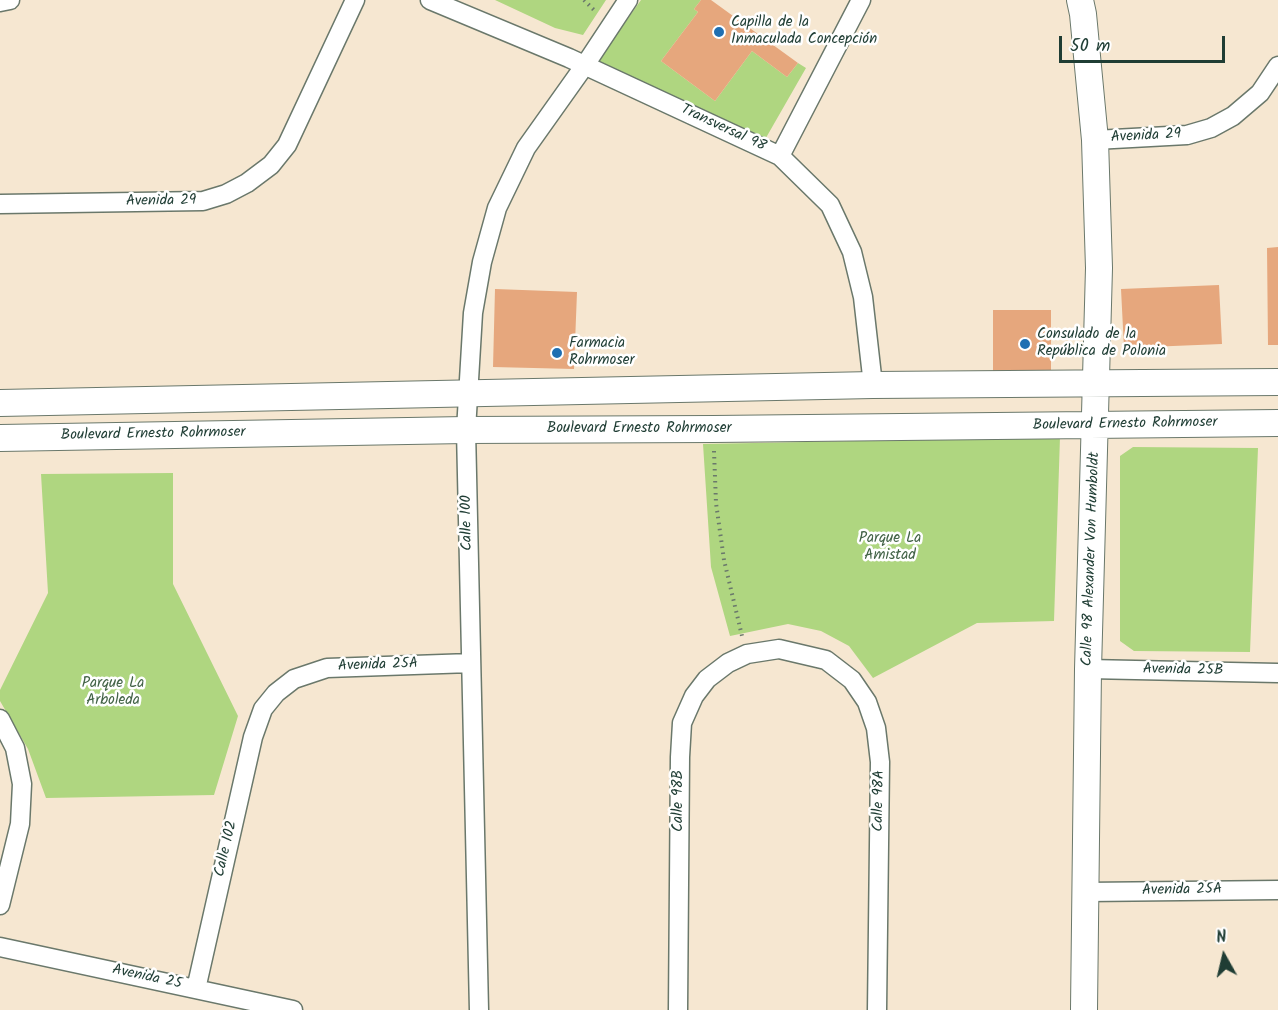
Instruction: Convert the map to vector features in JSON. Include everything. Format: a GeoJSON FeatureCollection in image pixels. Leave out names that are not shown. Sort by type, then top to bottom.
{"type":"FeatureCollection","features":[{"type":"Feature","properties":{"kind":"main road","name":"Calle 98 Alexander Von Humboldt"},"geometry":{"type":"LineString","coordinates":[[1080,0],[1095,140],[1099,268],[1088,669],[1084,1010]]}},
{"type":"Feature","properties":{"kind":"main road"},"geometry":{"type":"LineString","coordinates":[[0,403],[1097,382],[1278,382]]}},
{"type":"Feature","properties":{"kind":"main road","name":"Boulevard Ernesto Rohrmoser"},"geometry":{"type":"LineString","coordinates":[[0,438],[466,430],[1278,423]]}},
{"type":"Feature","properties":{"kind":"street"},"geometry":{"type":"LineString","coordinates":[[0,2],[10,0]]}},
{"type":"Feature","properties":{"kind":"street","name":"Avenida 29"},"geometry":{"type":"LineString","coordinates":[[0,204],[203,201],[226,194],[247,183],[272,165],[287,145],[355,0]]}},
{"type":"Feature","properties":{"kind":"street","name":"Transversal 98"},"geometry":{"type":"LineString","coordinates":[[430,0],[585,65],[780,156],[830,205],[852,252],[863,297],[873,386]]}},
{"type":"Feature","properties":{"kind":"street","name":"Calle 100"},"geometry":{"type":"LineString","coordinates":[[479,1010],[466,430],[473,313],[482,262],[497,208],[526,148],[628,0]]}},
{"type":"Feature","properties":{"kind":"street"},"geometry":{"type":"LineString","coordinates":[[780,156],[861,0]]}},
{"type":"Feature","properties":{"kind":"street","name":"Avenida 29"},"geometry":{"type":"LineString","coordinates":[[1095,140],[1186,135],[1211,128],[1233,116],[1260,93],[1278,66]]}},
{"type":"Feature","properties":{"kind":"street","name":"Calle 98B"},"geometry":{"type":"LineString","coordinates":[[678,1010],[682,723],[694,696],[707,679],[728,663],[747,654],[779,648]]}},
{"type":"Feature","properties":{"kind":"street","name":"Calle 98A"},"geometry":{"type":"LineString","coordinates":[[779,648],[826,660],[852,680],[867,702],[876,728],[880,762],[877,1010]]}},
{"type":"Feature","properties":{"kind":"street","name":"Avenida 25A"},"geometry":{"type":"LineString","coordinates":[[263,710],[276,693],[294,679],[327,668],[471,663]]}},
{"type":"Feature","properties":{"kind":"street","name":"Avenida 25B"},"geometry":{"type":"LineString","coordinates":[[1088,669],[1278,673]]}},
{"type":"Feature","properties":{"kind":"street","name":"Calle 102"},"geometry":{"type":"LineString","coordinates":[[196,989],[253,737],[263,710]]}},
{"type":"Feature","properties":{"kind":"street"},"geometry":{"type":"LineString","coordinates":[[0,719],[15,748],[22,784],[20,824],[0,905]]}},
{"type":"Feature","properties":{"kind":"street","name":"Avenida 25A"},"geometry":{"type":"LineString","coordinates":[[1086,892],[1278,890]]}},
{"type":"Feature","properties":{"kind":"street","name":"Avenida 25"},"geometry":{"type":"LineString","coordinates":[[0,947],[293,1010]]}},
{"type":"Feature","properties":{"kind":"path"},"geometry":{"type":"LineString","coordinates":[[713,429],[716,503],[724,560],[747,654]]}},
{"type":"Feature","properties":{"kind":"green space"},"geometry":{"type":"Polygon","coordinates":[[[495,0],[606,0],[583,35],[555,28],[495,0]]]}},
{"type":"Feature","properties":{"kind":"green space"},"geometry":{"type":"Polygon","coordinates":[[[641,0],[701,0],[694,9],[698,12],[661,61],[715,101],[752,51],[787,77],[798,63],[806,68],[763,143],[597,62],[641,0]]]}},
{"type":"Feature","properties":{"kind":"green space","name":"Parque La Amistad"},"geometry":{"type":"Polygon","coordinates":[[[1060,437],[1054,621],[977,623],[873,678],[849,646],[821,631],[788,624],[730,636],[711,567],[703,444],[1060,437]]]}},
{"type":"Feature","properties":{"kind":"green space"},"geometry":{"type":"Polygon","coordinates":[[[1133,447],[1258,448],[1250,652],[1134,651],[1120,641],[1120,456],[1133,447]]]}},
{"type":"Feature","properties":{"kind":"green space","name":"Parque La Arboleda"},"geometry":{"type":"Polygon","coordinates":[[[173,473],[173,584],[238,716],[214,795],[46,798],[28,749],[0,701],[0,690],[48,593],[41,474],[173,473]]]}},
{"type":"Feature","properties":{"kind":"building","name":"Capilla de la Inmaculada Concepción"},"geometry":{"type":"Polygon","coordinates":[[[701,0],[711,0],[798,63],[787,77],[752,51],[715,101],[661,61],[698,12],[694,9],[701,0]]]}},
{"type":"Feature","properties":{"kind":"building"},"geometry":{"type":"Polygon","coordinates":[[[1278,247],[1278,345],[1268,345],[1267,248],[1278,247]]]}},
{"type":"Feature","properties":{"kind":"building"},"geometry":{"type":"Polygon","coordinates":[[[1219,285],[1222,344],[1124,348],[1121,289],[1219,285]]]}},
{"type":"Feature","properties":{"kind":"building"},"geometry":{"type":"Polygon","coordinates":[[[495,289],[577,292],[574,369],[493,367],[495,289]]]}},
{"type":"Feature","properties":{"kind":"building"},"geometry":{"type":"Polygon","coordinates":[[[993,310],[1051,310],[1051,374],[993,374],[993,310]]]}},
{"type":"Feature","properties":{"kind":"place","name":"Capilla de la Inmaculada Concepción"},"geometry":{"type":"Point","coordinates":[719,32]}},
{"type":"Feature","properties":{"kind":"place","name":"Consulado de la República de Polonia"},"geometry":{"type":"Point","coordinates":[1025,344]}},
{"type":"Feature","properties":{"kind":"place","name":"Farmacia Rohrmoser"},"geometry":{"type":"Point","coordinates":[557,353]}}]}
